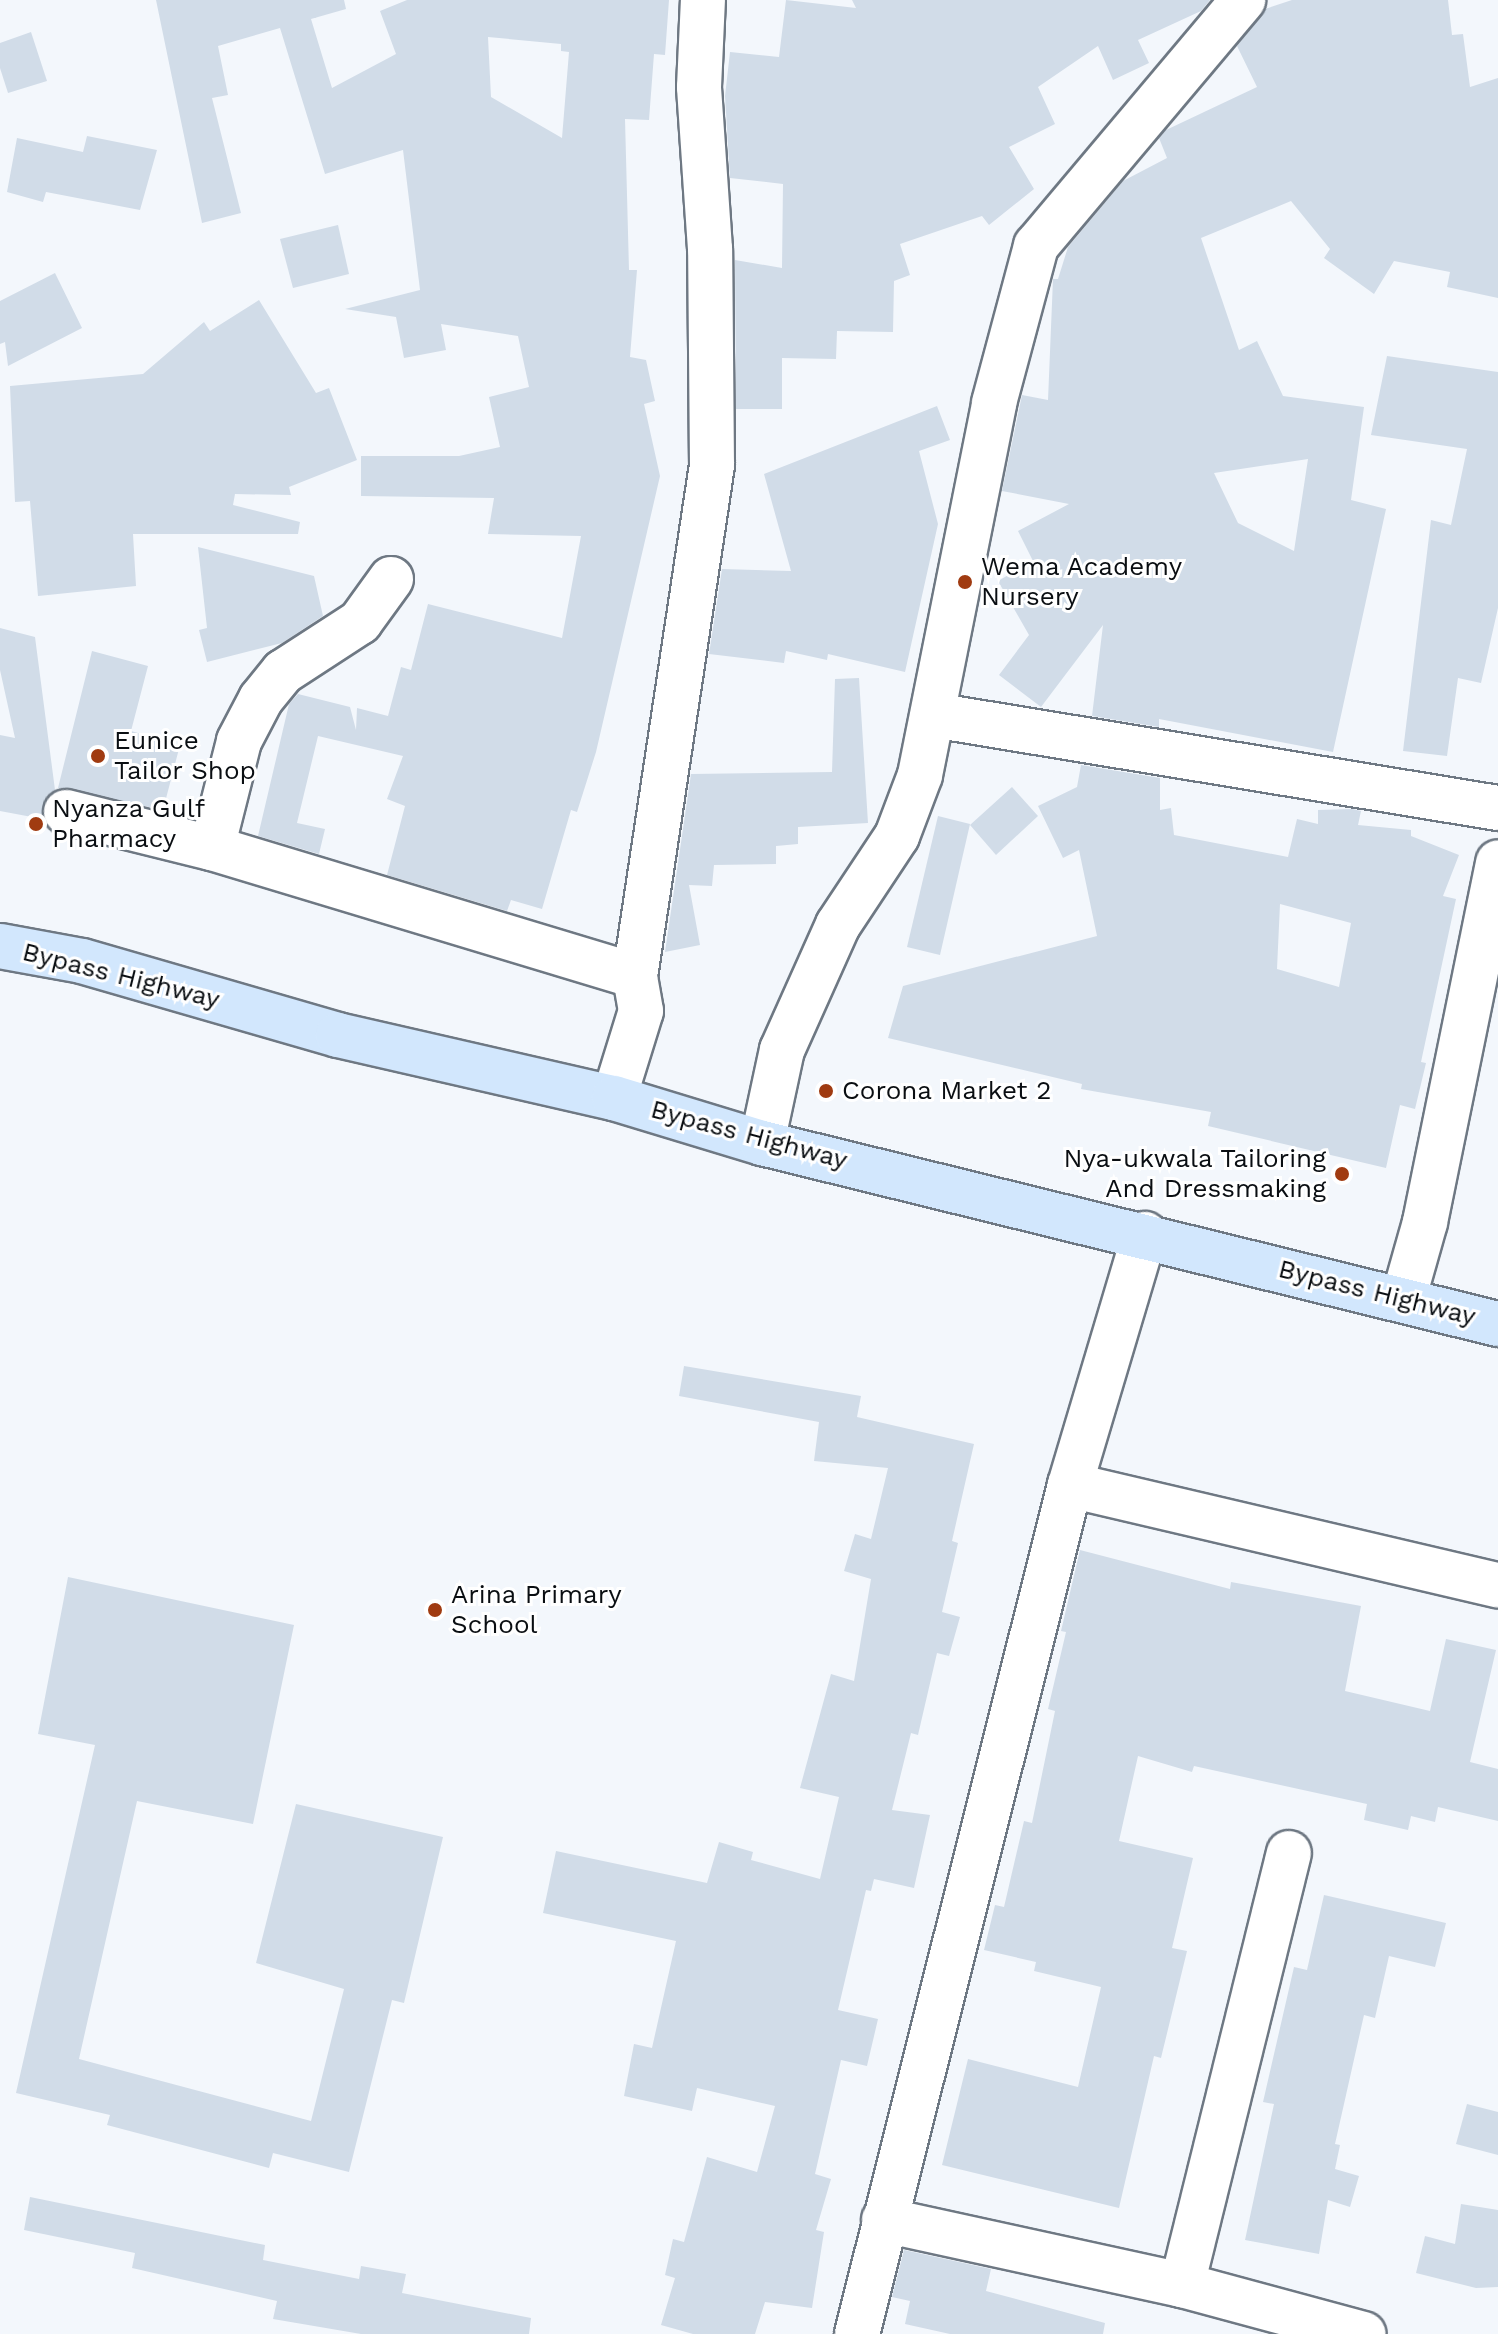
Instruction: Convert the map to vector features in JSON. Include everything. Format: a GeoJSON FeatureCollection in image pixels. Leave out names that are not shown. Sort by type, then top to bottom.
{"type":"FeatureCollection","features":[{"type":"Feature","properties":{"kind":"main road","name":"Bypass Highway"},"geometry":{"type":"LineString","coordinates":[[0,946],[82,961],[338,1035],[614,1098],[762,1143],[1145,1234],[1498,1324]]}},
{"type":"Feature","properties":{"kind":"street"},"geometry":{"type":"LineString","coordinates":[[614,1098],[641,1011],[635,976],[712,465],[710,249],[699,87],[703,0]]}},
{"type":"Feature","properties":{"kind":"street"},"geometry":{"type":"LineString","coordinates":[[762,1143],[782,1050],[838,925],[897,836],[920,775],[994,403],[1036,246],[1243,0]]}},
{"type":"Feature","properties":{"kind":"street"},"geometry":{"type":"LineString","coordinates":[[212,848],[239,741],[261,699],[283,672],[360,622],[391,579]]}},
{"type":"Feature","properties":{"kind":"street"},"geometry":{"type":"LineString","coordinates":[[933,715],[1498,808]]}},
{"type":"Feature","properties":{"kind":"street"},"geometry":{"type":"LineString","coordinates":[[66,812],[212,848],[635,976]]}},
{"type":"Feature","properties":{"kind":"street"},"geometry":{"type":"LineString","coordinates":[[1403,1300],[1425,1222],[1498,862]]}},
{"type":"Feature","properties":{"kind":"street"},"geometry":{"type":"LineString","coordinates":[[857,2334],[1070,1485],[1145,1234]]}},
{"type":"Feature","properties":{"kind":"street"},"geometry":{"type":"LineString","coordinates":[[1070,1485],[1498,1585]]}},
{"type":"Feature","properties":{"kind":"street"},"geometry":{"type":"LineString","coordinates":[[1182,2285],[1289,1853]]}},
{"type":"Feature","properties":{"kind":"street"},"geometry":{"type":"LineString","coordinates":[[884,2220],[1182,2285],[1364,2334]]}},
{"type":"Feature","properties":{"kind":"building"},"geometry":{"type":"Polygon","coordinates":[[[156,0],[344,0],[346,9],[311,19],[332,88],[396,54],[380,11],[407,0],[669,0],[665,55],[654,54],[649,120],[625,119],[629,270],[637,270],[630,357],[646,360],[655,401],[644,404],[660,476],[596,752],[577,812],[571,810],[542,909],[511,900],[507,911],[387,875],[405,806],[387,799],[403,756],[318,736],[297,823],[325,829],[319,854],[258,836],[289,704],[298,694],[350,707],[356,730],[357,708],[388,716],[401,667],[411,670],[428,604],[562,638],[581,536],[488,534],[494,498],[361,496],[361,456],[459,456],[500,447],[489,397],[529,387],[518,336],[441,324],[446,350],[404,358],[396,317],[345,309],[420,290],[403,150],[325,174],[280,28],[218,46],[228,95],[212,98],[241,213],[202,223],[156,0]],[[488,37],[491,97],[562,138],[569,52],[561,51],[561,44],[488,37]]]}},
{"type":"Feature","properties":{"kind":"building"},"geometry":{"type":"Polygon","coordinates":[[[786,0],[856,8],[852,0],[1210,0],[1201,11],[1138,40],[1149,63],[1113,80],[1098,46],[1038,87],[1055,124],[1009,147],[1034,189],[989,225],[982,216],[900,244],[910,275],[894,281],[893,332],[837,331],[836,359],[782,358],[782,409],[736,409],[735,260],[782,268],[783,184],[730,178],[725,96],[730,52],[779,57],[786,0]]]}},
{"type":"Feature","properties":{"kind":"building"},"geometry":{"type":"Polygon","coordinates":[[[1292,0],[1448,0],[1452,35],[1463,34],[1470,87],[1498,78],[1498,298],[1447,287],[1450,272],[1394,261],[1374,294],[1324,258],[1330,249],[1291,201],[1201,238],[1239,350],[1257,341],[1283,396],[1364,407],[1351,500],[1386,509],[1333,752],[1159,719],[1159,727],[1092,716],[1103,625],[1041,707],[999,675],[1029,635],[998,581],[1033,561],[1018,531],[1069,504],[1002,491],[1022,395],[1048,400],[1053,279],[1058,279],[1068,247],[1123,181],[1167,158],[1159,138],[1166,130],[1257,87],[1237,46],[1265,9],[1292,0]],[[1308,459],[1214,473],[1238,523],[1294,551],[1308,459]]]}},
{"type":"Feature","properties":{"kind":"building"},"geometry":{"type":"Polygon","coordinates":[[[31,32],[47,81],[8,93],[0,68],[0,43],[31,32]]]}},
{"type":"Feature","properties":{"kind":"building"},"geometry":{"type":"Polygon","coordinates":[[[87,136],[157,150],[140,210],[46,192],[43,202],[7,192],[17,138],[83,152],[87,136]]]}},
{"type":"Feature","properties":{"kind":"building"},"geometry":{"type":"Polygon","coordinates":[[[338,225],[349,274],[293,288],[280,239],[338,225]]]}},
{"type":"Feature","properties":{"kind":"building"},"geometry":{"type":"Polygon","coordinates":[[[55,273],[82,328],[8,366],[5,342],[0,344],[0,301],[55,273]]]}},
{"type":"Feature","properties":{"kind":"building"},"geometry":{"type":"Polygon","coordinates":[[[259,300],[316,393],[329,388],[357,460],[289,487],[291,495],[235,494],[233,505],[300,522],[298,534],[133,534],[136,586],[38,596],[30,501],[15,502],[10,386],[143,374],[204,322],[210,331],[259,300]]]}},
{"type":"Feature","properties":{"kind":"building"},"geometry":{"type":"Polygon","coordinates":[[[1387,356],[1498,372],[1498,608],[1481,683],[1458,678],[1447,756],[1403,751],[1431,520],[1451,525],[1467,449],[1371,435],[1387,356]]]}},
{"type":"Feature","properties":{"kind":"building"},"geometry":{"type":"Polygon","coordinates":[[[937,406],[950,440],[919,451],[938,524],[905,672],[828,654],[827,660],[786,651],[784,663],[709,654],[722,569],[791,571],[764,474],[937,406]]]}},
{"type":"Feature","properties":{"kind":"building"},"geometry":{"type":"Polygon","coordinates":[[[198,547],[314,576],[323,616],[282,643],[207,662],[199,630],[207,628],[198,547]]]}},
{"type":"Feature","properties":{"kind":"building"},"geometry":{"type":"Polygon","coordinates":[[[0,628],[35,637],[55,790],[42,807],[47,828],[35,830],[32,817],[0,811],[0,735],[15,738],[0,670],[0,628]]]}},
{"type":"Feature","properties":{"kind":"building"},"geometry":{"type":"Polygon","coordinates":[[[92,651],[148,666],[131,731],[180,745],[163,810],[58,788],[92,651]]]}},
{"type":"Feature","properties":{"kind":"building"},"geometry":{"type":"Polygon","coordinates":[[[859,678],[868,823],[798,827],[798,844],[776,846],[776,864],[714,865],[712,886],[689,885],[700,945],[665,952],[691,774],[832,772],[835,679],[859,678]]]}},
{"type":"Feature","properties":{"kind":"building"},"geometry":{"type":"Polygon","coordinates":[[[1081,765],[1160,778],[1160,810],[1171,808],[1174,835],[1288,857],[1297,819],[1318,824],[1318,810],[1352,809],[1361,811],[1358,825],[1411,830],[1411,836],[1459,855],[1443,896],[1456,899],[1421,1062],[1426,1063],[1415,1109],[1400,1105],[1386,1168],[1208,1126],[1211,1112],[1081,1089],[1082,1084],[888,1038],[903,986],[1097,936],[1079,850],[1063,858],[1038,806],[1077,787],[1081,765]],[[1280,904],[1277,969],[1339,987],[1351,923],[1280,904]]]}},
{"type":"Feature","properties":{"kind":"building"},"geometry":{"type":"Polygon","coordinates":[[[1012,787],[1038,816],[996,855],[970,825],[1012,787]]]}},
{"type":"Feature","properties":{"kind":"building"},"geometry":{"type":"Polygon","coordinates":[[[938,816],[970,824],[940,955],[907,947],[938,816]]]}},
{"type":"Feature","properties":{"kind":"building"},"geometry":{"type":"Polygon","coordinates":[[[684,1366],[861,1396],[857,1417],[974,1444],[952,1541],[958,1543],[942,1612],[960,1617],[949,1656],[937,1653],[918,1735],[911,1733],[892,1810],[930,1815],[914,1888],[874,1879],[871,1891],[866,1890],[838,2010],[878,2019],[867,2066],[841,2060],[815,2174],[831,2179],[816,2230],[824,2232],[812,2308],[765,2302],[755,2334],[693,2334],[661,2325],[675,2278],[665,2275],[673,2239],[684,2242],[707,2157],[757,2172],[775,2106],[697,2088],[692,2111],[624,2096],[634,2044],[652,2048],[676,1941],[543,1913],[556,1851],[707,1883],[719,1842],[753,1852],[751,1860],[820,1879],[839,1797],[800,1788],[831,1674],[854,1681],[871,1579],[844,1571],[855,1534],[871,1539],[888,1468],[814,1461],[819,1422],[679,1396],[684,1366]]]}},
{"type":"Feature","properties":{"kind":"building"},"geometry":{"type":"Polygon","coordinates":[[[1080,1550],[1230,1589],[1231,1582],[1361,1606],[1345,1691],[1430,1711],[1446,1639],[1496,1650],[1470,1762],[1498,1769],[1498,1821],[1438,1807],[1435,1822],[1411,1816],[1408,1830],[1364,1820],[1367,1804],[1194,1766],[1192,1772],[1138,1756],[1119,1841],[1193,1858],[1172,1948],[1187,1951],[1161,2058],[1154,2056],[1119,2208],[942,2165],[968,2059],[1078,2087],[1101,1987],[1034,1971],[1036,1962],[984,1950],[995,1905],[1004,1907],[1024,1821],[1032,1823],[1055,1711],[1048,1709],[1066,1632],[1061,1631],[1080,1550]]]}},
{"type":"Feature","properties":{"kind":"building"},"geometry":{"type":"Polygon","coordinates":[[[68,1577],[294,1625],[253,1824],[137,1801],[79,2059],[311,2121],[344,1989],[256,1963],[296,1804],[443,1837],[404,2003],[392,2000],[349,2172],[273,2153],[269,2168],[107,2125],[110,2115],[16,2093],[95,1745],[38,1734],[68,1577]]]}},
{"type":"Feature","properties":{"kind":"building"},"geometry":{"type":"Polygon","coordinates":[[[1324,1895],[1446,1923],[1435,1967],[1389,1956],[1375,2018],[1364,2015],[1335,2144],[1340,2145],[1335,2169],[1359,2176],[1350,2207],[1328,2200],[1319,2254],[1245,2240],[1274,2104],[1263,2102],[1294,1967],[1307,1970],[1324,1895]]]}},
{"type":"Feature","properties":{"kind":"building"},"geometry":{"type":"Polygon","coordinates":[[[1467,2104],[1498,2112],[1498,2155],[1456,2144],[1467,2104]]]}},
{"type":"Feature","properties":{"kind":"building"},"geometry":{"type":"Polygon","coordinates":[[[30,2197],[265,2245],[263,2260],[359,2279],[361,2266],[406,2274],[402,2293],[531,2318],[529,2334],[361,2334],[273,2319],[277,2301],[132,2268],[135,2253],[24,2230],[30,2197]]]}},
{"type":"Feature","properties":{"kind":"building"},"geometry":{"type":"Polygon","coordinates":[[[1461,2204],[1498,2210],[1498,2287],[1476,2288],[1416,2273],[1425,2236],[1455,2244],[1461,2204]]]}},
{"type":"Feature","properties":{"kind":"building"},"geometry":{"type":"Polygon","coordinates":[[[904,2250],[991,2269],[986,2291],[1105,2323],[1103,2334],[950,2334],[905,2324],[910,2301],[892,2297],[904,2250]]]}},
{"type":"Feature","properties":{"kind":"place","name":"Wema Academy Nursery"},"geometry":{"type":"Point","coordinates":[965,582]}},
{"type":"Feature","properties":{"kind":"place","name":"Eunice Tailor Shop"},"geometry":{"type":"Point","coordinates":[98,756]}},
{"type":"Feature","properties":{"kind":"place","name":"Nyanza Gulf Pharmacy"},"geometry":{"type":"Point","coordinates":[36,824]}},
{"type":"Feature","properties":{"kind":"place","name":"Corona Market 2"},"geometry":{"type":"Point","coordinates":[826,1091]}},
{"type":"Feature","properties":{"kind":"place","name":"Nya-ukwala Tailoring And Dressmaking"},"geometry":{"type":"Point","coordinates":[1342,1174]}},
{"type":"Feature","properties":{"kind":"place","name":"Arina Primary School"},"geometry":{"type":"Point","coordinates":[435,1610]}}]}
